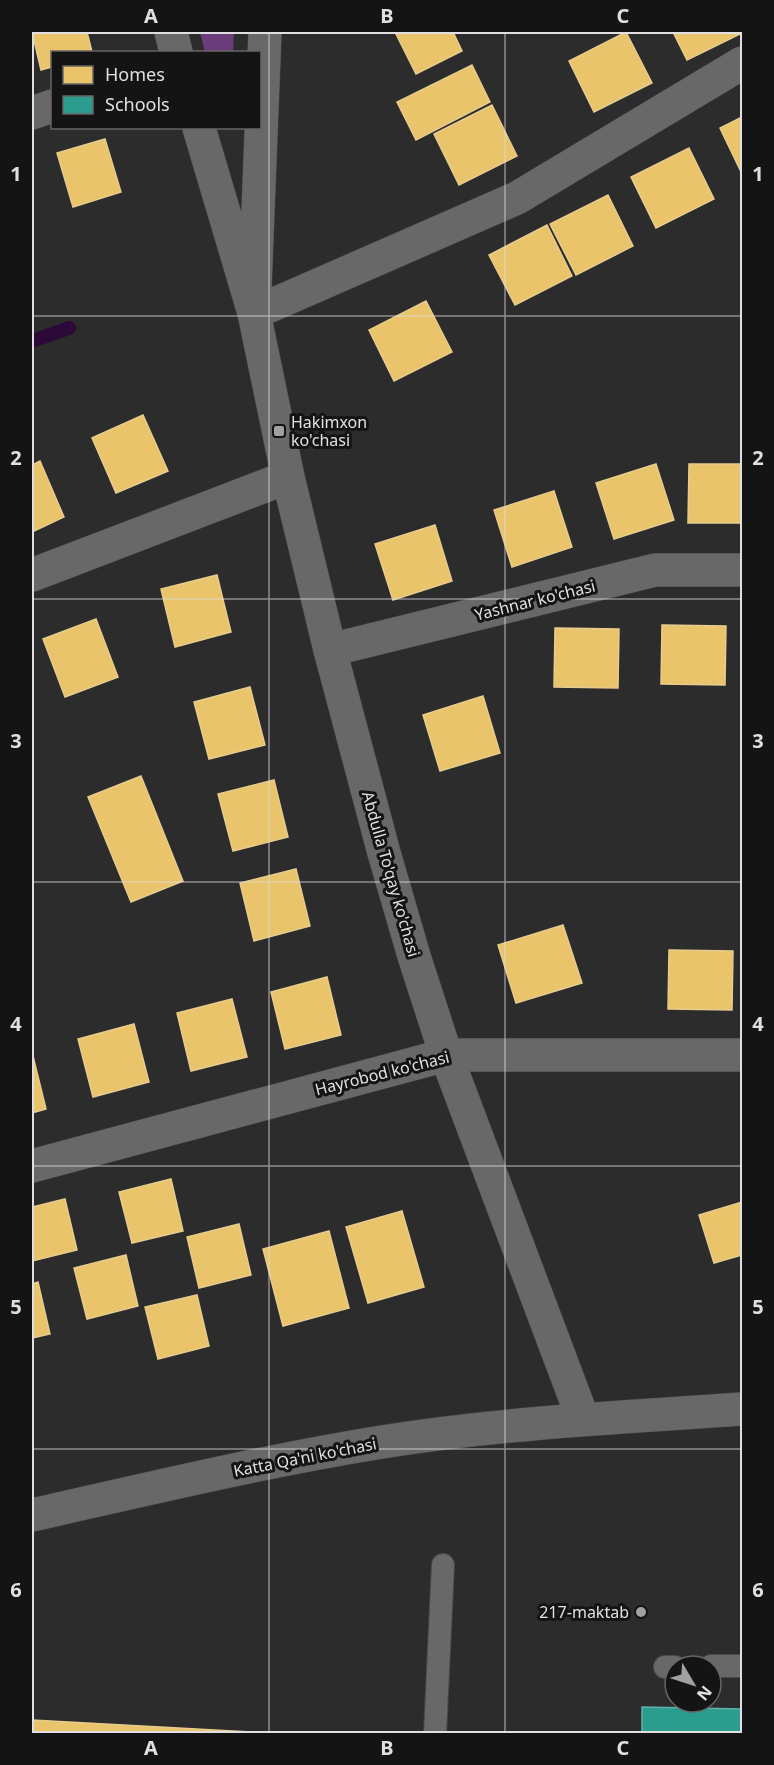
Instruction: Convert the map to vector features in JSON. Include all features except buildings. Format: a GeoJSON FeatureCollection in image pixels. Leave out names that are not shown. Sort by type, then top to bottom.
{"type":"FeatureCollection","features":[{"type":"Feature","properties":{"kind":"street"},"geometry":{"type":"LineString","coordinates":[[171,32],[176,51]]}},
{"type":"Feature","properties":{"kind":"street","name":"Abdulla To'qay ko'chasi"},"geometry":{"type":"LineString","coordinates":[[254,313],[265,32]]}},
{"type":"Feature","properties":{"kind":"street"},"geometry":{"type":"LineString","coordinates":[[254,313],[517,198],[742,63]]}},
{"type":"Feature","properties":{"kind":"street"},"geometry":{"type":"LineString","coordinates":[[32,113],[51,106]]}},
{"type":"Feature","properties":{"kind":"street","name":"Abdulla To'qay ko'chasi"},"geometry":{"type":"LineString","coordinates":[[198,129],[254,313],[288,477],[330,650],[414,956],[446,1054],[583,1419]]}},
{"type":"Feature","properties":{"kind":"street"},"geometry":{"type":"LineString","coordinates":[[32,575],[288,477]]}},
{"type":"Feature","properties":{"kind":"street","name":"Yashnar ko'chasi"},"geometry":{"type":"LineString","coordinates":[[330,650],[655,570],[742,570]]}},
{"type":"Feature","properties":{"kind":"street","name":"Hayrobod ko'chasi"},"geometry":{"type":"LineString","coordinates":[[32,1166],[446,1054],[742,1055]]}},
{"type":"Feature","properties":{"kind":"street","name":"Katta Qa'ni ko'chasi"},"geometry":{"type":"LineString","coordinates":[[32,1515],[207,1476],[382,1442],[583,1419],[742,1409]]}},
{"type":"Feature","properties":{"kind":"lane"},"geometry":{"type":"LineString","coordinates":[[435,1734],[443,1565]]}},
{"type":"Feature","properties":{"kind":"lane"},"geometry":{"type":"LineString","coordinates":[[723,1666],[742,1666]]}},
{"type":"Feature","properties":{"kind":"shaded area"},"geometry":{"type":"Polygon","coordinates":[[[200,32],[234,32],[233,51],[205,51],[200,32]]]}},
{"type":"Feature","properties":{"kind":"waterway"},"geometry":{"type":"LineString","coordinates":[[32,341],[69,328]]}},
{"type":"Feature","properties":{"kind":"place","name":"Hakimxon ko'chasi"},"geometry":{"type":"Point","coordinates":[279,431]}},
{"type":"Feature","properties":{"kind":"place","name":"217-maktab"},"geometry":{"type":"Point","coordinates":[641,1612]}}]}
